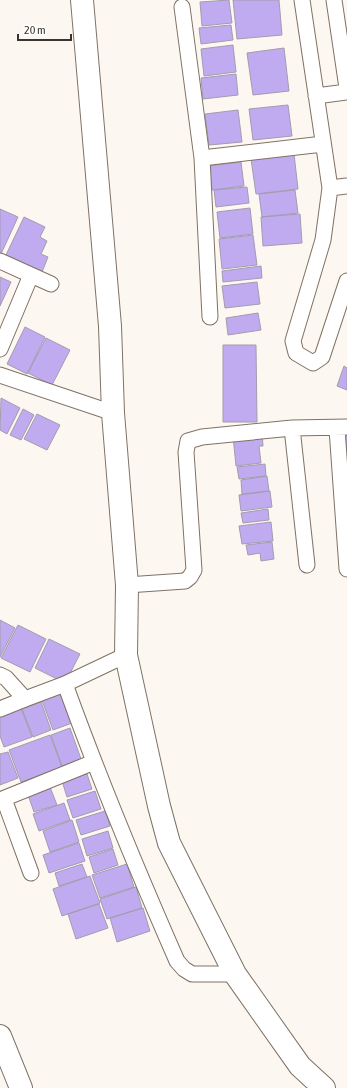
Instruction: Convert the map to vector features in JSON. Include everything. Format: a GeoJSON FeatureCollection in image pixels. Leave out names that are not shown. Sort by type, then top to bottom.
{"type":"FeatureCollection","features":[{"type":"Feature","properties":{"kind":"street"},"geometry":{"type":"LineString","coordinates":[[82,0],[110,326],[113,413],[127,585],[126,655],[159,806],[169,843],[235,974],[300,1066],[324,1088]]}},
{"type":"Feature","properties":{"kind":"street"},"geometry":{"type":"LineString","coordinates":[[302,0],[330,188],[323,240],[293,341],[296,353],[313,363],[322,358],[347,281]]}},
{"type":"Feature","properties":{"kind":"street"},"geometry":{"type":"LineString","coordinates":[[334,0],[347,88]]}},
{"type":"Feature","properties":{"kind":"street"},"geometry":{"type":"LineString","coordinates":[[182,7],[202,158],[210,317]]}},
{"type":"Feature","properties":{"kind":"street"},"geometry":{"type":"LineString","coordinates":[[316,96],[347,92]]}},
{"type":"Feature","properties":{"kind":"street"},"geometry":{"type":"LineString","coordinates":[[202,158],[323,144]]}},
{"type":"Feature","properties":{"kind":"street"},"geometry":{"type":"LineString","coordinates":[[330,188],[347,186]]}},
{"type":"Feature","properties":{"kind":"street"},"geometry":{"type":"LineString","coordinates":[[0,261],[51,284]]}},
{"type":"Feature","properties":{"kind":"street"},"geometry":{"type":"LineString","coordinates":[[0,349],[31,275]]}},
{"type":"Feature","properties":{"kind":"street"},"geometry":{"type":"LineString","coordinates":[[0,375],[113,413]]}},
{"type":"Feature","properties":{"kind":"street"},"geometry":{"type":"LineString","coordinates":[[127,585],[185,581],[190,577],[194,570],[186,452],[188,441],[202,437],[292,428],[342,428],[347,569]]}},
{"type":"Feature","properties":{"kind":"street"},"geometry":{"type":"LineString","coordinates":[[292,428],[307,565]]}},
{"type":"Feature","properties":{"kind":"street"},"geometry":{"type":"LineString","coordinates":[[0,709],[65,684],[126,655]]}},
{"type":"Feature","properties":{"kind":"street"},"geometry":{"type":"LineString","coordinates":[[0,674],[6,678],[25,699]]}},
{"type":"Feature","properties":{"kind":"street"},"geometry":{"type":"LineString","coordinates":[[65,684],[94,762],[142,880],[177,960],[184,969],[192,974],[235,974]]}},
{"type":"Feature","properties":{"kind":"street"},"geometry":{"type":"LineString","coordinates":[[31,873],[2,799],[94,762]]}},
{"type":"Feature","properties":{"kind":"street"},"geometry":{"type":"LineString","coordinates":[[0,1036],[21,1088]]}},
{"type":"Feature","properties":{"kind":"building"},"geometry":{"type":"Polygon","coordinates":[[[229,0],[232,23],[202,26],[200,2],[229,0]]]}},
{"type":"Feature","properties":{"kind":"building"},"geometry":{"type":"Polygon","coordinates":[[[233,0],[279,0],[282,35],[237,39],[233,0]]]}},
{"type":"Feature","properties":{"kind":"building"},"geometry":{"type":"Polygon","coordinates":[[[231,25],[233,40],[201,44],[199,28],[231,25]]]}},
{"type":"Feature","properties":{"kind":"building"},"geometry":{"type":"Polygon","coordinates":[[[233,45],[236,72],[204,76],[201,49],[233,45]]]}},
{"type":"Feature","properties":{"kind":"building"},"geometry":{"type":"Polygon","coordinates":[[[284,48],[289,91],[253,95],[247,53],[284,48]]]}},
{"type":"Feature","properties":{"kind":"building"},"geometry":{"type":"Polygon","coordinates":[[[236,74],[238,95],[203,99],[201,78],[236,74]]]}},
{"type":"Feature","properties":{"kind":"building"},"geometry":{"type":"Polygon","coordinates":[[[288,105],[292,136],[253,140],[249,109],[288,105]]]}},
{"type":"Feature","properties":{"kind":"building"},"geometry":{"type":"Polygon","coordinates":[[[238,110],[242,142],[209,145],[205,114],[238,110]]]}},
{"type":"Feature","properties":{"kind":"building"},"geometry":{"type":"Polygon","coordinates":[[[294,154],[298,189],[256,194],[251,159],[294,154]]]}},
{"type":"Feature","properties":{"kind":"building"},"geometry":{"type":"Polygon","coordinates":[[[241,162],[244,186],[212,190],[209,166],[241,162]]]}},
{"type":"Feature","properties":{"kind":"building"},"geometry":{"type":"Polygon","coordinates":[[[247,187],[249,203],[216,207],[214,190],[247,187]]]}},
{"type":"Feature","properties":{"kind":"building"},"geometry":{"type":"Polygon","coordinates":[[[295,190],[298,213],[262,217],[259,194],[295,190]]]}},
{"type":"Feature","properties":{"kind":"building"},"geometry":{"type":"Polygon","coordinates":[[[250,208],[253,234],[220,238],[217,212],[250,208]]]}},
{"type":"Feature","properties":{"kind":"building"},"geometry":{"type":"Polygon","coordinates":[[[0,209],[18,217],[1,254],[0,253],[0,209]]]}},
{"type":"Feature","properties":{"kind":"building"},"geometry":{"type":"Polygon","coordinates":[[[300,214],[302,243],[263,246],[261,217],[300,214]]]}},
{"type":"Feature","properties":{"kind":"building"},"geometry":{"type":"Polygon","coordinates":[[[24,217],[45,227],[40,237],[47,241],[41,254],[48,257],[42,272],[6,255],[24,217]]]}},
{"type":"Feature","properties":{"kind":"building"},"geometry":{"type":"Polygon","coordinates":[[[253,235],[257,265],[222,269],[219,239],[253,235]]]}},
{"type":"Feature","properties":{"kind":"building"},"geometry":{"type":"Polygon","coordinates":[[[261,266],[262,278],[223,282],[222,271],[261,266]]]}},
{"type":"Feature","properties":{"kind":"building"},"geometry":{"type":"Polygon","coordinates":[[[0,277],[11,282],[0,306],[0,277]]]}},
{"type":"Feature","properties":{"kind":"building"},"geometry":{"type":"Polygon","coordinates":[[[257,282],[260,304],[225,308],[222,286],[257,282]]]}},
{"type":"Feature","properties":{"kind":"building"},"geometry":{"type":"Polygon","coordinates":[[[258,313],[261,330],[228,335],[226,318],[258,313]]]}},
{"type":"Feature","properties":{"kind":"building"},"geometry":{"type":"Polygon","coordinates":[[[25,327],[45,337],[27,374],[7,364],[25,327]]]}},
{"type":"Feature","properties":{"kind":"building"},"geometry":{"type":"Polygon","coordinates":[[[46,338],[70,350],[52,385],[28,373],[46,338]]]}},
{"type":"Feature","properties":{"kind":"building"},"geometry":{"type":"Polygon","coordinates":[[[223,345],[256,345],[257,422],[223,422],[223,345]]]}},
{"type":"Feature","properties":{"kind":"building"},"geometry":{"type":"Polygon","coordinates":[[[344,366],[347,368],[347,390],[337,386],[344,366]]]}},
{"type":"Feature","properties":{"kind":"building"},"geometry":{"type":"Polygon","coordinates":[[[1,398],[20,408],[7,434],[0,430],[1,398]]]}},
{"type":"Feature","properties":{"kind":"building"},"geometry":{"type":"Polygon","coordinates":[[[23,409],[34,415],[21,440],[10,435],[23,409]]]}},
{"type":"Feature","properties":{"kind":"building"},"geometry":{"type":"Polygon","coordinates":[[[37,414],[60,425],[47,450],[24,439],[37,414]]]}},
{"type":"Feature","properties":{"kind":"building"},"geometry":{"type":"Polygon","coordinates":[[[347,429],[347,453],[342,453],[339,430],[347,429]]]}},
{"type":"Feature","properties":{"kind":"building"},"geometry":{"type":"Polygon","coordinates":[[[262,432],[263,446],[259,446],[261,463],[236,466],[233,436],[262,432]]]}},
{"type":"Feature","properties":{"kind":"building"},"geometry":{"type":"Polygon","coordinates":[[[265,464],[266,476],[239,479],[237,467],[265,464]]]}},
{"type":"Feature","properties":{"kind":"building"},"geometry":{"type":"Polygon","coordinates":[[[267,476],[269,491],[242,494],[241,480],[267,476]]]}},
{"type":"Feature","properties":{"kind":"building"},"geometry":{"type":"Polygon","coordinates":[[[270,491],[272,507],[241,511],[239,495],[270,491]]]}},
{"type":"Feature","properties":{"kind":"building"},"geometry":{"type":"Polygon","coordinates":[[[268,509],[269,520],[243,523],[241,513],[268,509]]]}},
{"type":"Feature","properties":{"kind":"building"},"geometry":{"type":"Polygon","coordinates":[[[271,522],[273,541],[242,544],[239,526],[271,522]]]}},
{"type":"Feature","properties":{"kind":"building"},"geometry":{"type":"Polygon","coordinates":[[[272,542],[274,559],[261,561],[260,553],[248,555],[246,545],[272,542]]]}},
{"type":"Feature","properties":{"kind":"building"},"geometry":{"type":"Polygon","coordinates":[[[0,620],[15,628],[0,657],[0,620]]]}},
{"type":"Feature","properties":{"kind":"building"},"geometry":{"type":"Polygon","coordinates":[[[18,625],[46,639],[30,672],[1,658],[18,625]]]}},
{"type":"Feature","properties":{"kind":"building"},"geometry":{"type":"Polygon","coordinates":[[[49,639],[80,654],[65,683],[35,668],[49,639]]]}},
{"type":"Feature","properties":{"kind":"building"},"geometry":{"type":"Polygon","coordinates":[[[63,690],[75,722],[53,730],[41,698],[63,690]]]}},
{"type":"Feature","properties":{"kind":"building"},"geometry":{"type":"Polygon","coordinates":[[[41,702],[51,730],[33,737],[22,709],[41,702]]]}},
{"type":"Feature","properties":{"kind":"building"},"geometry":{"type":"Polygon","coordinates":[[[21,708],[32,737],[4,747],[0,736],[0,716],[21,708]]]}},
{"type":"Feature","properties":{"kind":"building"},"geometry":{"type":"Polygon","coordinates":[[[70,728],[81,759],[62,766],[51,735],[70,728]]]}},
{"type":"Feature","properties":{"kind":"building"},"geometry":{"type":"Polygon","coordinates":[[[50,735],[62,767],[21,782],[9,750],[50,735]]]}},
{"type":"Feature","properties":{"kind":"building"},"geometry":{"type":"Polygon","coordinates":[[[8,752],[18,778],[0,785],[0,754],[8,752]]]}},
{"type":"Feature","properties":{"kind":"building"},"geometry":{"type":"Polygon","coordinates":[[[87,774],[92,789],[67,797],[62,781],[87,774]]]}},
{"type":"Feature","properties":{"kind":"building"},"geometry":{"type":"Polygon","coordinates":[[[50,787],[57,805],[34,812],[28,795],[50,787]]]}},
{"type":"Feature","properties":{"kind":"building"},"geometry":{"type":"Polygon","coordinates":[[[95,791],[101,809],[73,818],[67,800],[95,791]]]}},
{"type":"Feature","properties":{"kind":"building"},"geometry":{"type":"Polygon","coordinates":[[[64,803],[70,820],[39,831],[33,814],[64,803]]]}},
{"type":"Feature","properties":{"kind":"building"},"geometry":{"type":"Polygon","coordinates":[[[105,811],[110,826],[81,835],[76,820],[105,811]]]}},
{"type":"Feature","properties":{"kind":"building"},"geometry":{"type":"Polygon","coordinates":[[[72,820],[79,842],[50,852],[43,831],[72,820]]]}},
{"type":"Feature","properties":{"kind":"building"},"geometry":{"type":"Polygon","coordinates":[[[108,831],[113,848],[87,856],[82,839],[108,831]]]}},
{"type":"Feature","properties":{"kind":"building"},"geometry":{"type":"Polygon","coordinates":[[[79,843],[85,861],[49,873],[43,855],[79,843]]]}},
{"type":"Feature","properties":{"kind":"building"},"geometry":{"type":"Polygon","coordinates":[[[113,849],[118,865],[94,873],[89,857],[113,849]]]}},
{"type":"Feature","properties":{"kind":"building"},"geometry":{"type":"Polygon","coordinates":[[[82,864],[87,877],[59,886],[55,873],[82,864]]]}},
{"type":"Feature","properties":{"kind":"building"},"geometry":{"type":"Polygon","coordinates":[[[127,864],[134,887],[100,898],[92,875],[127,864]]]}},
{"type":"Feature","properties":{"kind":"building"},"geometry":{"type":"Polygon","coordinates":[[[90,876],[100,903],[62,916],[53,889],[90,876]]]}},
{"type":"Feature","properties":{"kind":"building"},"geometry":{"type":"Polygon","coordinates":[[[136,887],[142,908],[107,919],[100,899],[136,887]]]}},
{"type":"Feature","properties":{"kind":"building"},"geometry":{"type":"Polygon","coordinates":[[[99,904],[108,928],[76,939],[68,914],[99,904]]]}},
{"type":"Feature","properties":{"kind":"building"},"geometry":{"type":"Polygon","coordinates":[[[143,908],[150,931],[117,942],[110,918],[143,908]]]}}]}
